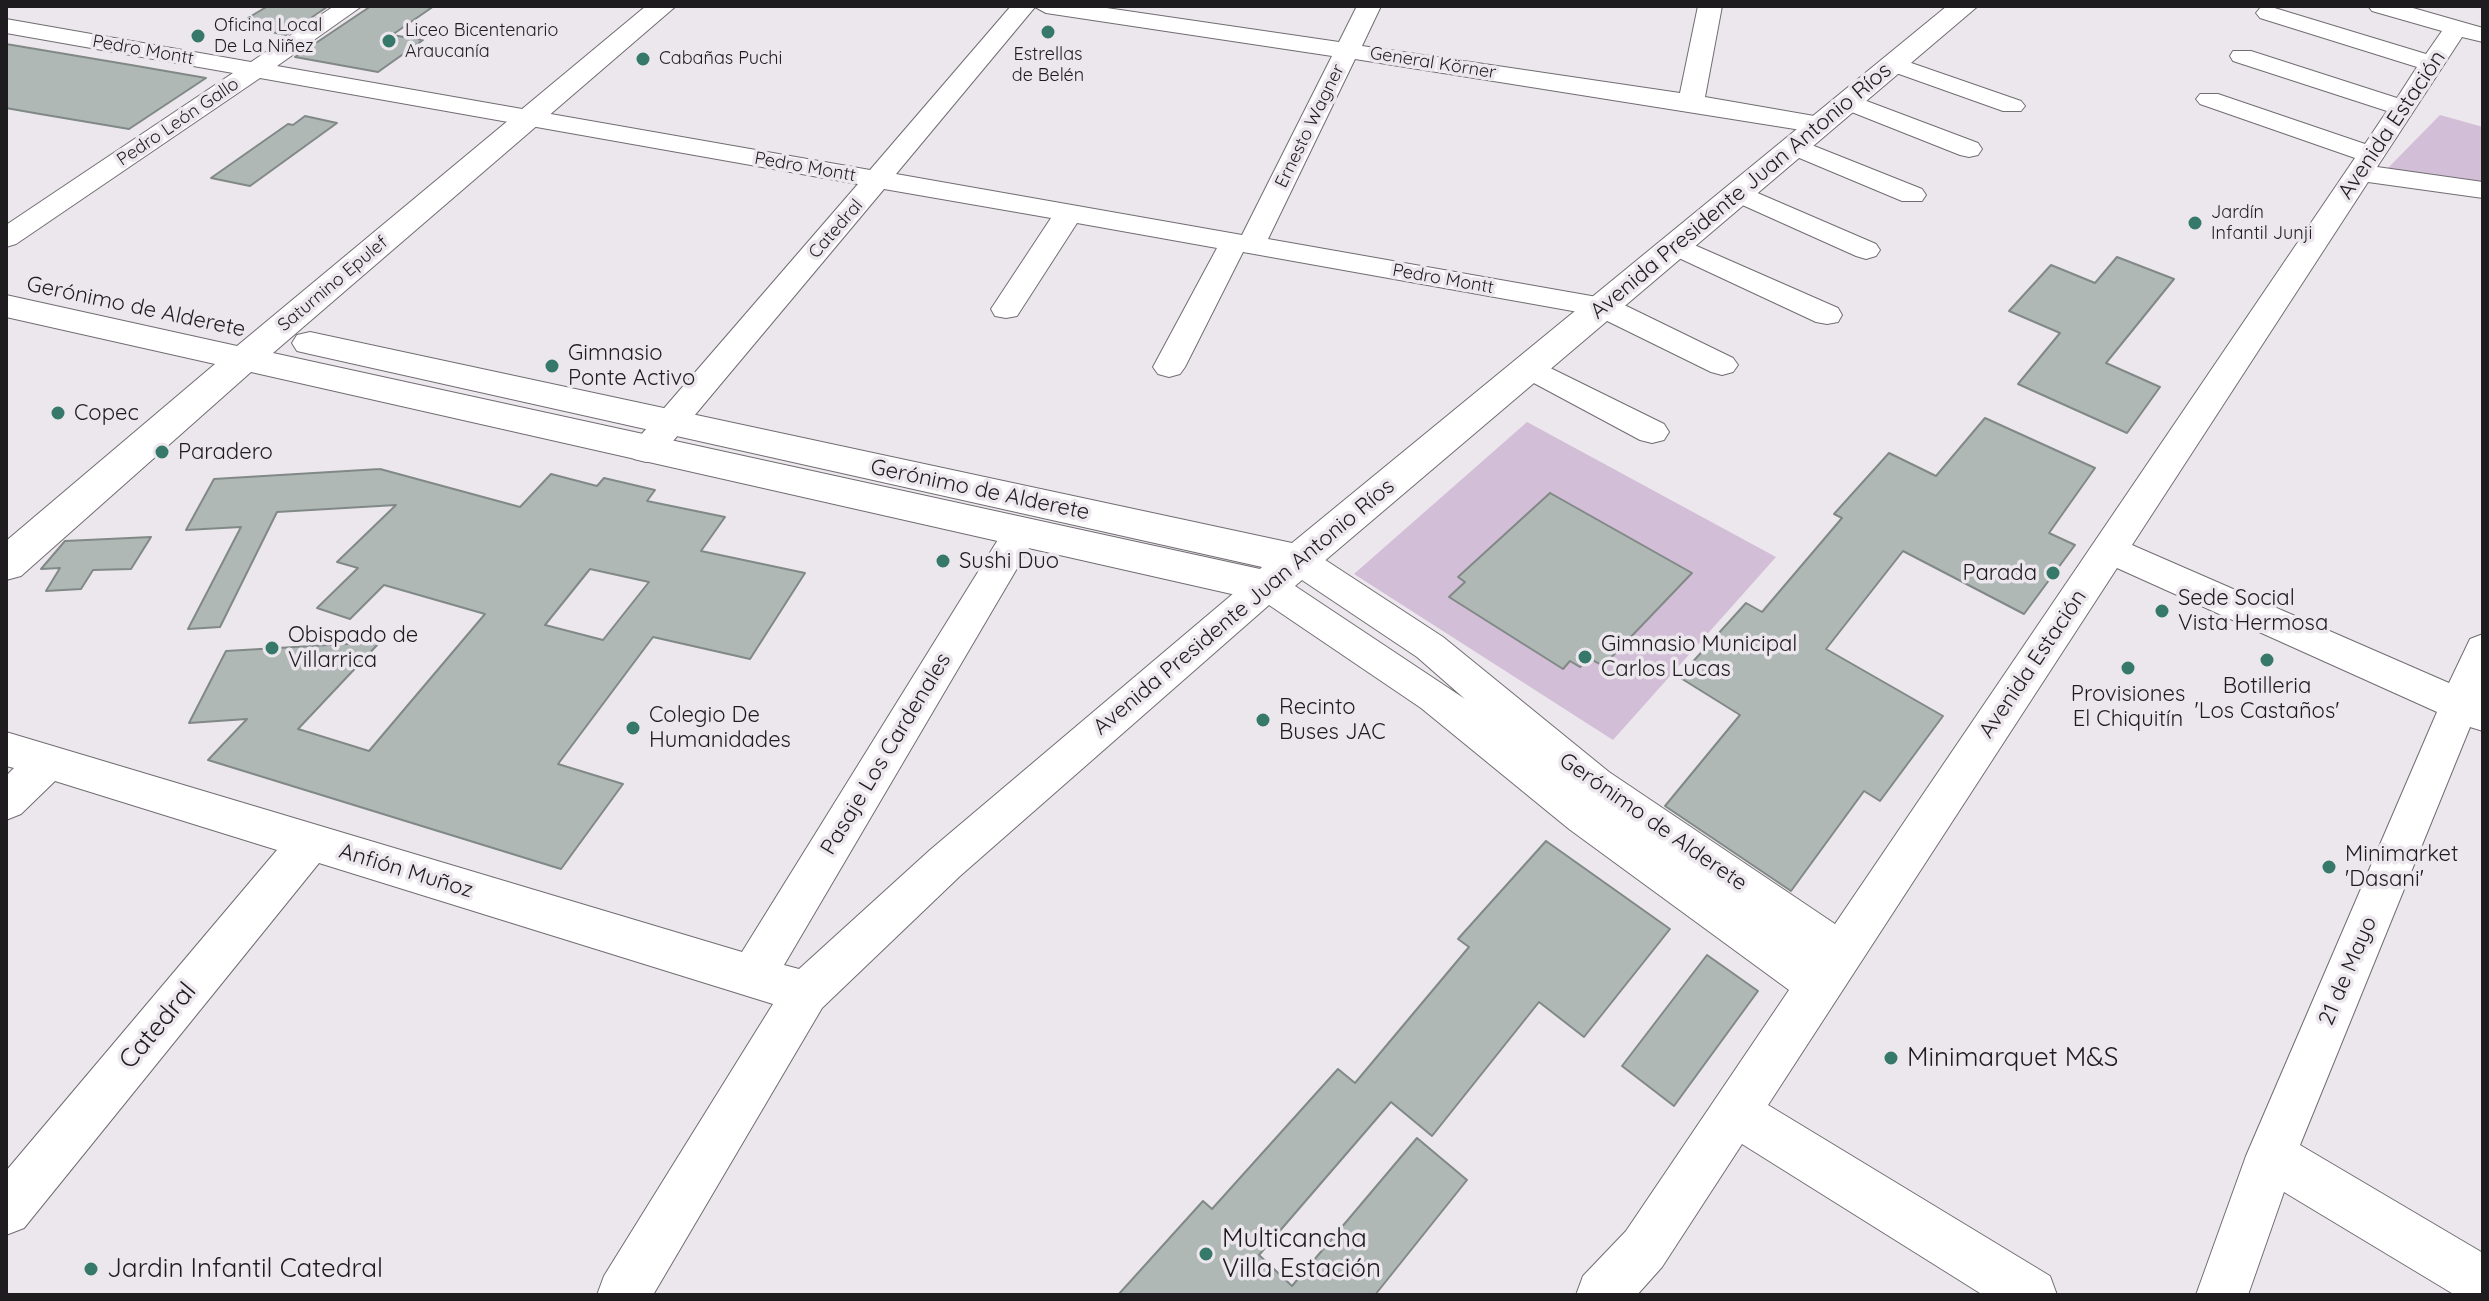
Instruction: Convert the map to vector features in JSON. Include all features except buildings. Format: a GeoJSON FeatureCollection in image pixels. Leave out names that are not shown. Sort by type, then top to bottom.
{"type":"FeatureCollection","features":[{"type":"Feature","properties":{"kind":"main road","name":"Saturnino Epulef"},"geometry":{"type":"LineString","coordinates":[[6,565],[258,347],[662,6]]}},
{"type":"Feature","properties":{"kind":"main road","name":"Avenida Presidente Juan Antonio Ríos"},"geometry":{"type":"LineString","coordinates":[[1282,573],[1964,6]]}},
{"type":"Feature","properties":{"kind":"main road","name":"Gerónimo de Alderete"},"geometry":{"type":"LineString","coordinates":[[6,280],[258,347],[1282,573]]}},
{"type":"Feature","properties":{"kind":"main road","name":"Gerónimo de Alderete"},"geometry":{"type":"LineString","coordinates":[[6,306],[258,347]]}},
{"type":"Feature","properties":{"kind":"main road","name":"Gerónimo de Alderete"},"geometry":{"type":"LineString","coordinates":[[658,436],[1021,531],[1282,573]]}},
{"type":"Feature","properties":{"kind":"street","name":"Pedro León Gallo"},"geometry":{"type":"LineString","coordinates":[[6,238],[350,6]]}},
{"type":"Feature","properties":{"kind":"street","name":"Catedral"},"geometry":{"type":"LineString","coordinates":[[658,436],[1024,6]]}},
{"type":"Feature","properties":{"kind":"street","name":"General Körner"},"geometry":{"type":"LineString","coordinates":[[1046,6],[1691,102],[1807,136],[1912,195]]}},
{"type":"Feature","properties":{"kind":"street","name":"Ernesto Wagner"},"geometry":{"type":"LineString","coordinates":[[1169,367],[1243,244],[1369,6]]}},
{"type":"Feature","properties":{"kind":"street"},"geometry":{"type":"LineString","coordinates":[[1691,102],[1710,6]]}},
{"type":"Feature","properties":{"kind":"street"},"geometry":{"type":"LineString","coordinates":[[2380,6],[2470,31]]}},
{"type":"Feature","properties":{"kind":"street"},"geometry":{"type":"LineString","coordinates":[[7,27],[39,11]]}},
{"type":"Feature","properties":{"kind":"street"},"geometry":{"type":"LineString","coordinates":[[2268,13],[2433,64]]}},
{"type":"Feature","properties":{"kind":"street","name":"Pedro Montt"},"geometry":{"type":"LineString","coordinates":[[7,27],[1603,307],[1722,365]]}},
{"type":"Feature","properties":{"kind":"street","name":"Avenida Estación"},"geometry":{"type":"LineString","coordinates":[[1602,1295],[1644,1249],[2433,64],[2470,31]]}},
{"type":"Feature","properties":{"kind":"street"},"geometry":{"type":"LineString","coordinates":[[2242,56],[2403,108]]}},
{"type":"Feature","properties":{"kind":"street"},"geometry":{"type":"LineString","coordinates":[[1894,64],[2012,106]]}},
{"type":"Feature","properties":{"kind":"street"},"geometry":{"type":"LineString","coordinates":[[2209,99],[2366,164],[2483,190]]}},
{"type":"Feature","properties":{"kind":"street"},"geometry":{"type":"LineString","coordinates":[[1848,102],[1969,149]]}},
{"type":"Feature","properties":{"kind":"street"},"geometry":{"type":"LineString","coordinates":[[1739,193],[1866,250]]}},
{"type":"Feature","properties":{"kind":"street"},"geometry":{"type":"LineString","coordinates":[[1006,309],[1069,213]]}},
{"type":"Feature","properties":{"kind":"street"},"geometry":{"type":"LineString","coordinates":[[1676,246],[1827,315]]}},
{"type":"Feature","properties":{"kind":"street"},"geometry":{"type":"LineString","coordinates":[[1528,367],[1652,432]]}},
{"type":"Feature","properties":{"kind":"street","name":"Pasaje Los Cardenales"},"geometry":{"type":"LineString","coordinates":[[752,977],[1021,531]]}},
{"type":"Feature","properties":{"kind":"street"},"geometry":{"type":"LineString","coordinates":[[2109,550],[2471,710]]}},
{"type":"Feature","properties":{"kind":"street","name":"Gerónimo de Alderete"},"geometry":{"type":"LineString","coordinates":[[1282,573],[1584,816],[1830,969]]}},
{"type":"Feature","properties":{"kind":"street","name":"Avenida Presidente Juan Antonio Ríos"},"geometry":{"type":"LineString","coordinates":[[623,1295],[806,993],[945,863],[1282,573]]}},
{"type":"Feature","properties":{"kind":"street","name":"21 de Mayo"},"geometry":{"type":"LineString","coordinates":[[2222,1295],[2271,1156],[2471,710],[2483,649]]}},
{"type":"Feature","properties":{"kind":"street","name":"Anfión Muñoz"},"geometry":{"type":"LineString","coordinates":[[6,749],[806,993]]}},
{"type":"Feature","properties":{"kind":"street"},"geometry":{"type":"LineString","coordinates":[[6,802],[47,762]]}},
{"type":"Feature","properties":{"kind":"street","name":"Catedral"},"geometry":{"type":"LineString","coordinates":[[6,1210],[310,842]]}},
{"type":"Feature","properties":{"kind":"street"},"geometry":{"type":"LineString","coordinates":[[1735,1112],[2031,1295]]}},
{"type":"Feature","properties":{"kind":"street"},"geometry":{"type":"LineString","coordinates":[[2271,1156],[2483,1282]]}},
{"type":"Feature","properties":{"kind":"shaded area"},"geometry":{"type":"Polygon","coordinates":[[[2440,115],[2483,127],[2483,185],[2385,171],[2440,115]]]}},
{"type":"Feature","properties":{"kind":"shaded area","name":"Gimnasio Municipal Carlos Lucas"},"geometry":{"type":"Polygon","coordinates":[[[1527,422],[1776,557],[1613,740],[1354,574],[1527,422]]]}},
{"type":"Feature","properties":{"kind":"place","name":"Estrellas de Belén"},"geometry":{"type":"Point","coordinates":[1048,32]}},
{"type":"Feature","properties":{"kind":"place","name":"Oficina Local De La Niñez"},"geometry":{"type":"Point","coordinates":[198,36]}},
{"type":"Feature","properties":{"kind":"place","name":"Liceo Bicentenario Araucanía"},"geometry":{"type":"Point","coordinates":[389,41]}},
{"type":"Feature","properties":{"kind":"place","name":"Cabañas Puchi"},"geometry":{"type":"Point","coordinates":[643,59]}},
{"type":"Feature","properties":{"kind":"place","name":"Jardín Infantil Junji"},"geometry":{"type":"Point","coordinates":[2195,223]}},
{"type":"Feature","properties":{"kind":"place","name":"Gimnasio Ponte Activo"},"geometry":{"type":"Point","coordinates":[552,366]}},
{"type":"Feature","properties":{"kind":"place","name":"Copec"},"geometry":{"type":"Point","coordinates":[58,413]}},
{"type":"Feature","properties":{"kind":"place","name":"Paradero"},"geometry":{"type":"Point","coordinates":[162,452]}},
{"type":"Feature","properties":{"kind":"place","name":"Sushi Duo"},"geometry":{"type":"Point","coordinates":[943,561]}},
{"type":"Feature","properties":{"kind":"place","name":"Parada"},"geometry":{"type":"Point","coordinates":[2053,573]}},
{"type":"Feature","properties":{"kind":"place","name":"Sede Social Vista Hermosa"},"geometry":{"type":"Point","coordinates":[2162,611]}},
{"type":"Feature","properties":{"kind":"place","name":"Obispado de Villarrica"},"geometry":{"type":"Point","coordinates":[272,648]}},
{"type":"Feature","properties":{"kind":"place","name":"Gimnasio Municipal Carlos Lucas"},"geometry":{"type":"Point","coordinates":[1585,657]}},
{"type":"Feature","properties":{"kind":"place","name":"Botilleria 'Los Castaños'"},"geometry":{"type":"Point","coordinates":[2267,660]}},
{"type":"Feature","properties":{"kind":"place","name":"Provisiones El Chiquitín"},"geometry":{"type":"Point","coordinates":[2128,668]}},
{"type":"Feature","properties":{"kind":"place","name":"Recinto Buses JAC"},"geometry":{"type":"Point","coordinates":[1263,720]}},
{"type":"Feature","properties":{"kind":"place","name":"Colegio De Humanidades"},"geometry":{"type":"Point","coordinates":[633,728]}},
{"type":"Feature","properties":{"kind":"place","name":"Minimarket 'Dasani'"},"geometry":{"type":"Point","coordinates":[2329,867]}},
{"type":"Feature","properties":{"kind":"place","name":"Minimarquet M&S"},"geometry":{"type":"Point","coordinates":[1891,1058]}},
{"type":"Feature","properties":{"kind":"place","name":"Multicancha Villa Estación"},"geometry":{"type":"Point","coordinates":[1206,1254]}},
{"type":"Feature","properties":{"kind":"place","name":"Jardin Infantil Catedral"},"geometry":{"type":"Point","coordinates":[91,1269]}}]}
